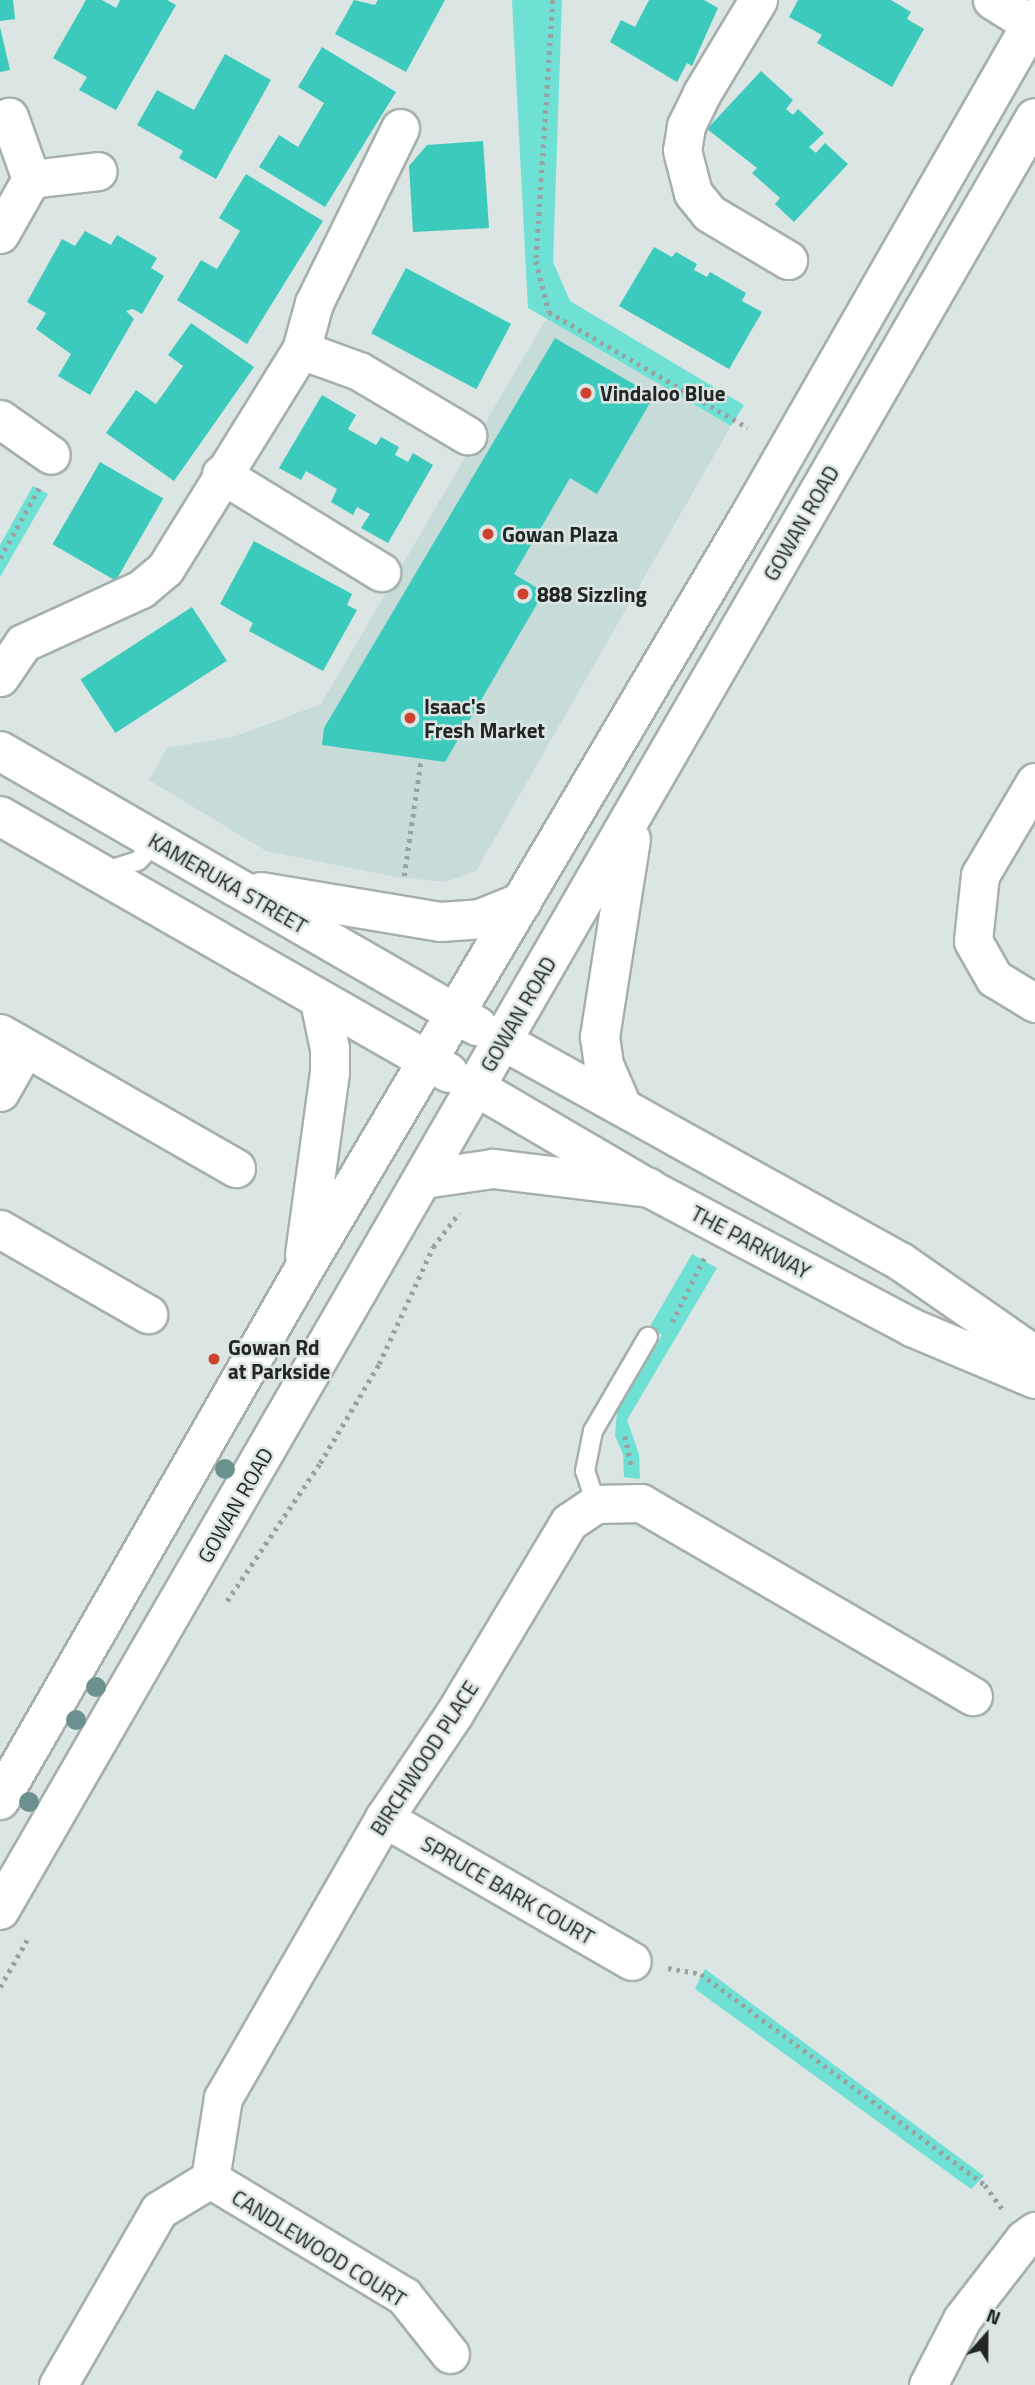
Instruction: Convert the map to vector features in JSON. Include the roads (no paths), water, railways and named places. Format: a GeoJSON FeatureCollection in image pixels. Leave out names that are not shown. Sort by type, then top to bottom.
{"type":"FeatureCollection","features":[{"type":"Feature","properties":{"kind":"main road"},"geometry":{"type":"LineString","coordinates":[[0,1800],[303,1271],[752,512],[1033,23]]}},
{"type":"Feature","properties":{"kind":"main road","name":"GOWAN ROAD"},"geometry":{"type":"LineString","coordinates":[[0,1910],[635,816],[1035,118]]}},
{"type":"Feature","properties":{"kind":"main road","name":"KAMERUKA STREET"},"geometry":{"type":"LineString","coordinates":[[0,751],[503,1041]]}},
{"type":"Feature","properties":{"kind":"main road"},"geometry":{"type":"LineString","coordinates":[[0,816],[320,1001],[476,1087]]}},
{"type":"Feature","properties":{"kind":"main road"},"geometry":{"type":"LineString","coordinates":[[621,1104],[604,1065],[600,1037],[635,816]]}},
{"type":"Feature","properties":{"kind":"main road"},"geometry":{"type":"LineString","coordinates":[[235,887],[441,922],[481,919],[522,902]]}},
{"type":"Feature","properties":{"kind":"main road"},"geometry":{"type":"LineString","coordinates":[[303,1271],[330,1073],[330,1049],[320,1001]]}},
{"type":"Feature","properties":{"kind":"main road"},"geometry":{"type":"LineString","coordinates":[[425,1179],[493,1169],[649,1188]]}},
{"type":"Feature","properties":{"kind":"street"},"geometry":{"type":"LineString","coordinates":[[758,0],[702,93],[686,127],[682,150],[693,193],[709,213],[788,260]]}},
{"type":"Feature","properties":{"kind":"street"},"geometry":{"type":"LineString","coordinates":[[992,0],[1033,23]]}},
{"type":"Feature","properties":{"kind":"street"},"geometry":{"type":"LineString","coordinates":[[0,234],[31,179],[9,117]]}},
{"type":"Feature","properties":{"kind":"street"},"geometry":{"type":"LineString","coordinates":[[0,677],[23,643],[141,589],[165,569],[221,474],[301,350],[314,303],[400,128]]}},
{"type":"Feature","properties":{"kind":"street"},"geometry":{"type":"LineString","coordinates":[[31,179],[98,171]]}},
{"type":"Feature","properties":{"kind":"street"},"geometry":{"type":"LineString","coordinates":[[301,350],[359,371],[467,435]]}},
{"type":"Feature","properties":{"kind":"street"},"geometry":{"type":"LineString","coordinates":[[0,419],[51,455]]}},
{"type":"Feature","properties":{"kind":"street"},"geometry":{"type":"LineString","coordinates":[[221,474],[381,572]]}},
{"type":"Feature","properties":{"kind":"street"},"geometry":{"type":"LineString","coordinates":[[1035,782],[980,875],[973,941],[994,978],[1035,1003]]}},
{"type":"Feature","properties":{"kind":"street"},"geometry":{"type":"LineString","coordinates":[[0,1092],[13,1041],[236,1168]]}},
{"type":"Feature","properties":{"kind":"street"},"geometry":{"type":"LineString","coordinates":[[503,1041],[900,1261],[1035,1354]]}},
{"type":"Feature","properties":{"kind":"street","name":"THE PARKWAY"},"geometry":{"type":"LineString","coordinates":[[476,1087],[649,1188],[911,1327],[1035,1380]]}},
{"type":"Feature","properties":{"kind":"street"},"geometry":{"type":"LineString","coordinates":[[0,1229],[148,1314]]}},
{"type":"Feature","properties":{"kind":"street"},"geometry":{"type":"LineString","coordinates":[[596,1504],[642,1503],[973,1696]]}},
{"type":"Feature","properties":{"kind":"street","name":"BIRCHWOOD PLACE"},"geometry":{"type":"LineString","coordinates":[[210,2179],[223,2098],[384,1818],[454,1714],[569,1522],[596,1504]]}},
{"type":"Feature","properties":{"kind":"street","name":"SPRUCE BARK COURT"},"geometry":{"type":"LineString","coordinates":[[384,1818],[632,1961]]}},
{"type":"Feature","properties":{"kind":"street"},"geometry":{"type":"LineString","coordinates":[[58,2385],[159,2210],[210,2179]]}},
{"type":"Feature","properties":{"kind":"street","name":"CANDLEWOOD COURT"},"geometry":{"type":"LineString","coordinates":[[210,2179],[404,2296],[450,2354]]}},
{"type":"Feature","properties":{"kind":"street"},"geometry":{"type":"LineString","coordinates":[[928,2385],[962,2319],[1029,2235]]}},
{"type":"Feature","properties":{"kind":"lane"},"geometry":{"type":"LineString","coordinates":[[99,873],[138,861],[157,841]]}},
{"type":"Feature","properties":{"kind":"lane"},"geometry":{"type":"LineString","coordinates":[[596,1504],[584,1471],[593,1431],[648,1337]]}},
{"type":"Feature","properties":{"kind":"place","name":"Vindaloo Blue"},"geometry":{"type":"Point","coordinates":[586,393]}},
{"type":"Feature","properties":{"kind":"place","name":"Gowan Plaza"},"geometry":{"type":"Point","coordinates":[488,534]}},
{"type":"Feature","properties":{"kind":"place","name":"888 Sizzling"},"geometry":{"type":"Point","coordinates":[523,594]}},
{"type":"Feature","properties":{"kind":"place","name":"Isaac's Fresh Market"},"geometry":{"type":"Point","coordinates":[410,718]}},
{"type":"Feature","properties":{"kind":"place","name":"Gowan Rd at Parkside"},"geometry":{"type":"Point","coordinates":[214,1359]}}]}
